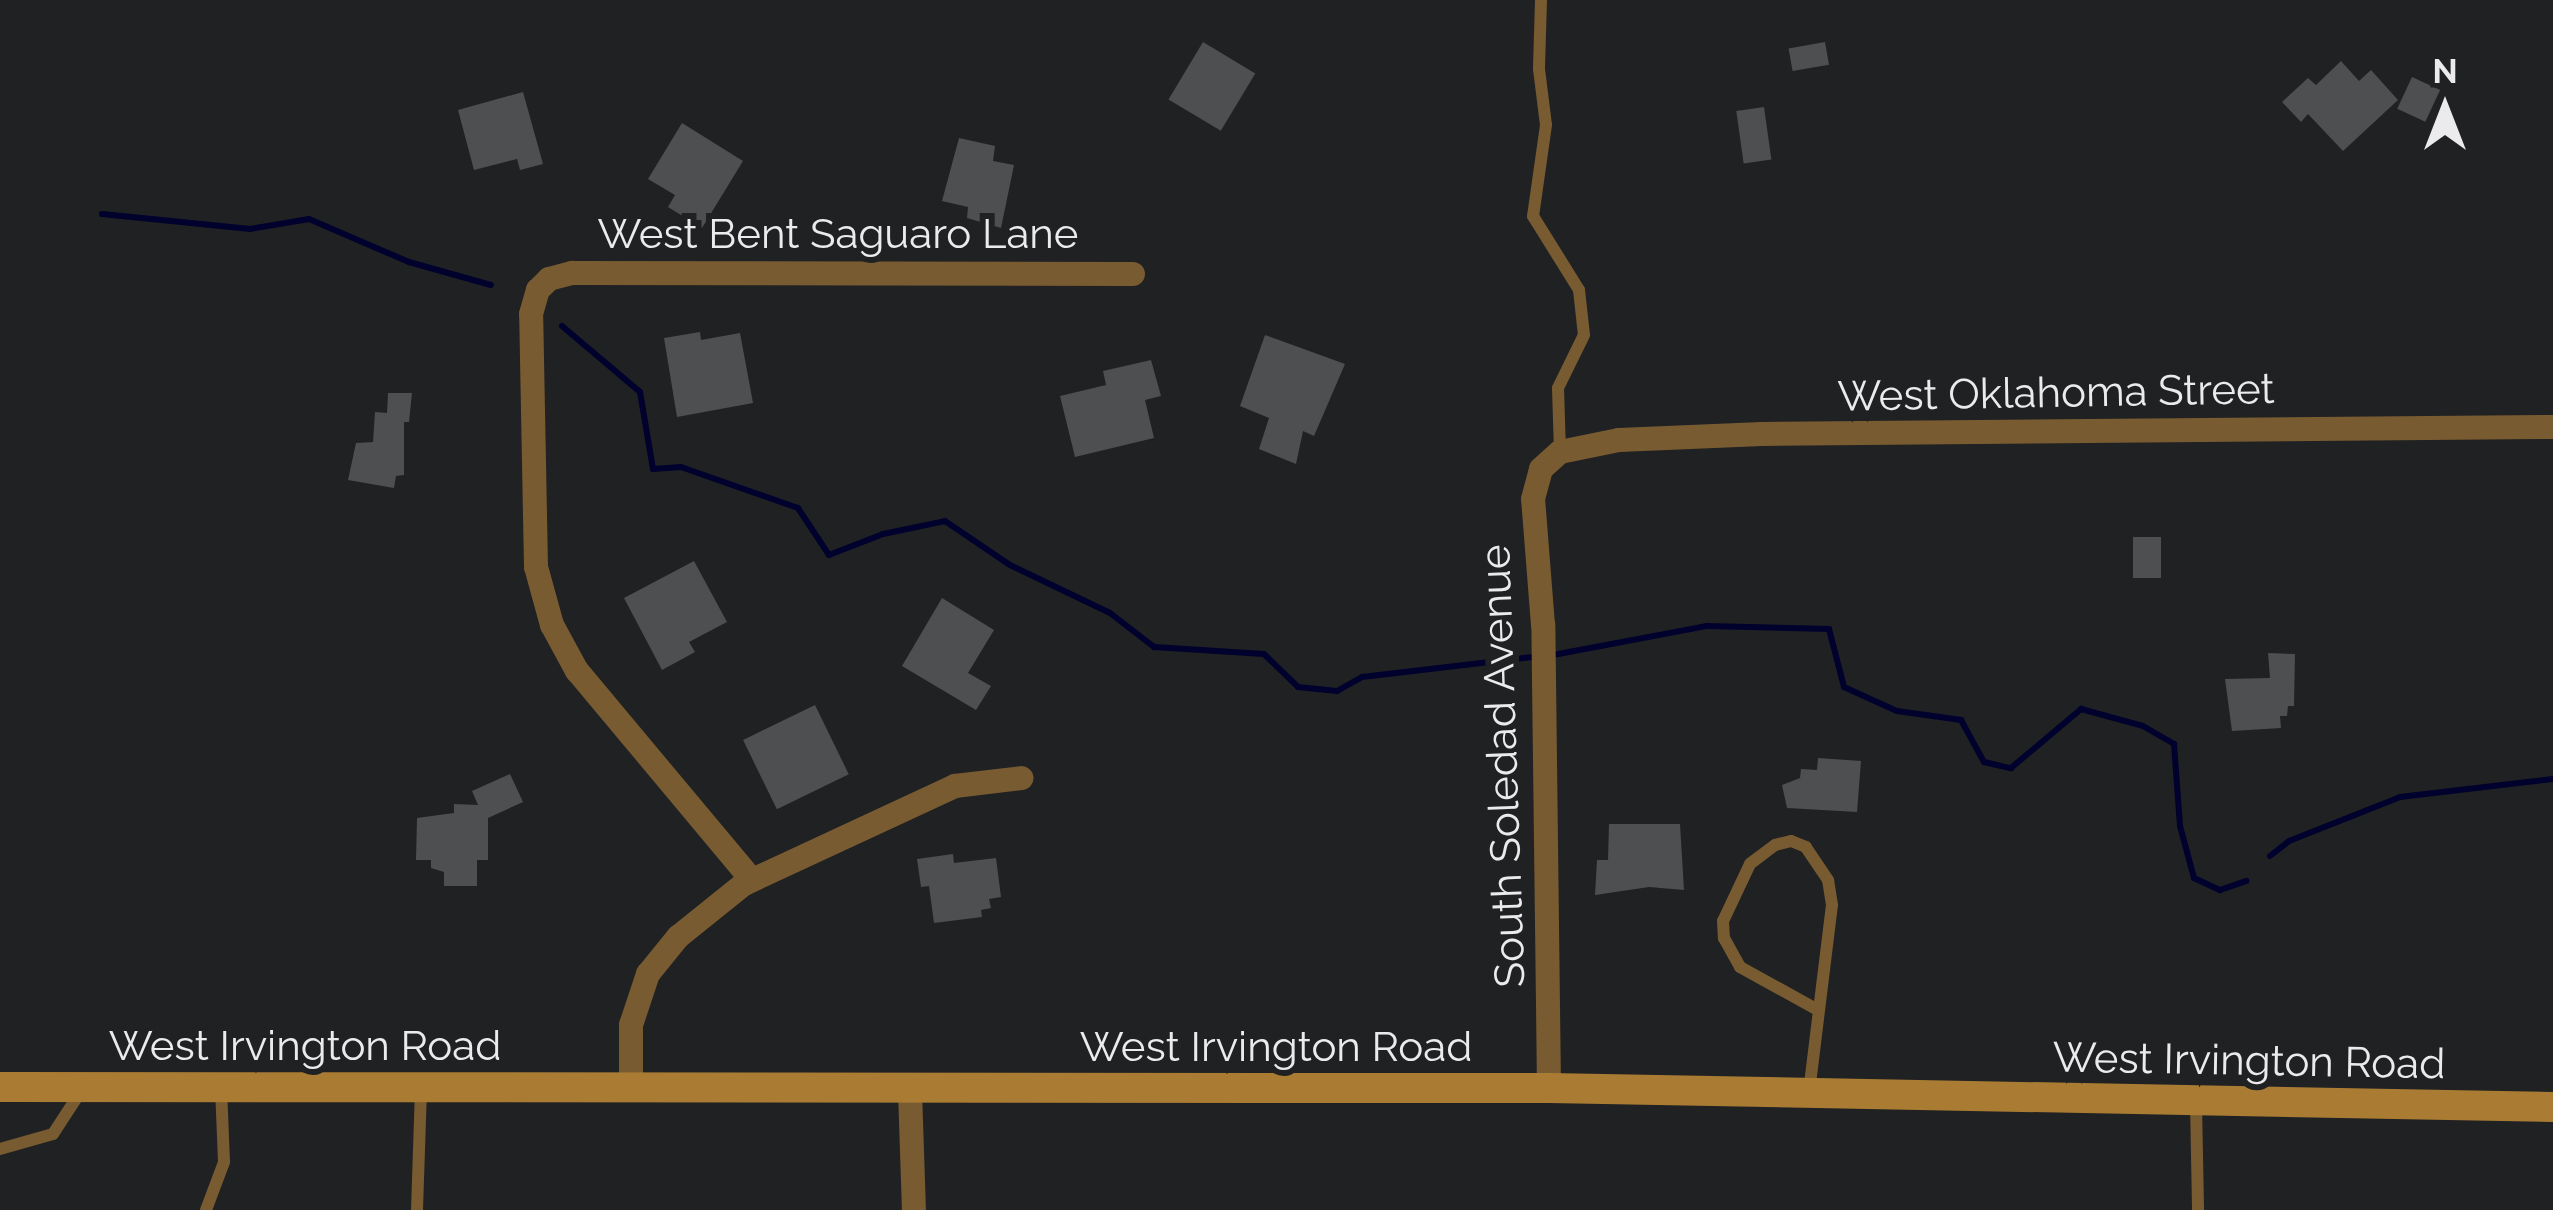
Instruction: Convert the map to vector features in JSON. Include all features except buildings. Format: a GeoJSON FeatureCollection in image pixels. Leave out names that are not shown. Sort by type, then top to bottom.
{"type":"FeatureCollection","features":[{"type":"Feature","properties":{"kind":"main road","name":"West Irvington Road"},"geometry":{"type":"LineString","coordinates":[[0,1087],[1550,1088],[2553,1107]]}},
{"type":"Feature","properties":{"kind":"street","name":"West Bent Saguaro Lane"},"geometry":{"type":"LineString","coordinates":[[752,880],[577,671],[552,625],[536,567],[531,314],[545,282],[572,273],[1133,274]]}},
{"type":"Feature","properties":{"kind":"street","name":"West Oklahoma Street"},"geometry":{"type":"LineString","coordinates":[[1560,452],[1619,440],[1762,434],[2553,427]]}},
{"type":"Feature","properties":{"kind":"street","name":"South Soledad Avenue"},"geometry":{"type":"LineString","coordinates":[[1550,1088],[1543,626],[1533,499],[1540,469],[1560,452]]}},
{"type":"Feature","properties":{"kind":"street"},"geometry":{"type":"LineString","coordinates":[[631,1089],[631,1025],[648,974],[678,937],[752,880],[955,786],[1022,778]]}},
{"type":"Feature","properties":{"kind":"street"},"geometry":{"type":"LineString","coordinates":[[910,1091],[914,1210]]}},
{"type":"Feature","properties":{"kind":"lane"},"geometry":{"type":"LineString","coordinates":[[1541,0],[1539,69],[1546,125],[1533,215],[1579,290],[1584,335],[1558,388],[1560,452]]}},
{"type":"Feature","properties":{"kind":"lane"},"geometry":{"type":"LineString","coordinates":[[1808,1094],[1832,934],[1828,880],[1806,847],[1775,844],[1750,864],[1723,921],[1724,938],[1740,967],[1818,1010]]}},
{"type":"Feature","properties":{"kind":"lane"},"geometry":{"type":"LineString","coordinates":[[0,1149],[53,1134],[83,1087]]}},
{"type":"Feature","properties":{"kind":"lane"},"geometry":{"type":"LineString","coordinates":[[206,1210],[224,1162],[221,1087]]}},
{"type":"Feature","properties":{"kind":"lane"},"geometry":{"type":"LineString","coordinates":[[417,1210],[421,1088]]}},
{"type":"Feature","properties":{"kind":"lane"},"geometry":{"type":"LineString","coordinates":[[2196,1102],[2198,1210]]}},
{"type":"Feature","properties":{"kind":"waterway"},"geometry":{"type":"LineString","coordinates":[[102,214],[250,229],[309,219],[409,262],[491,285]]}},
{"type":"Feature","properties":{"kind":"waterway"},"geometry":{"type":"LineString","coordinates":[[562,326],[640,392],[653,469],[681,467],[798,508],[829,555],[883,534],[945,521],[1010,565],[1110,613],[1154,647],[1264,654],[1298,687],[1337,691],[1362,677],[1540,656]]}},
{"type":"Feature","properties":{"kind":"waterway"},"geometry":{"type":"LineString","coordinates":[[1553,655],[1707,626],[1829,629],[1844,687],[1897,711],[1961,720],[1984,762],[2011,768],[2081,709],[2143,726],[2174,744],[2180,826],[2194,878],[2220,890],[2246,881]]}},
{"type":"Feature","properties":{"kind":"waterway"},"geometry":{"type":"LineString","coordinates":[[2270,856],[2289,841],[2400,797],[2553,779]]}}]}
